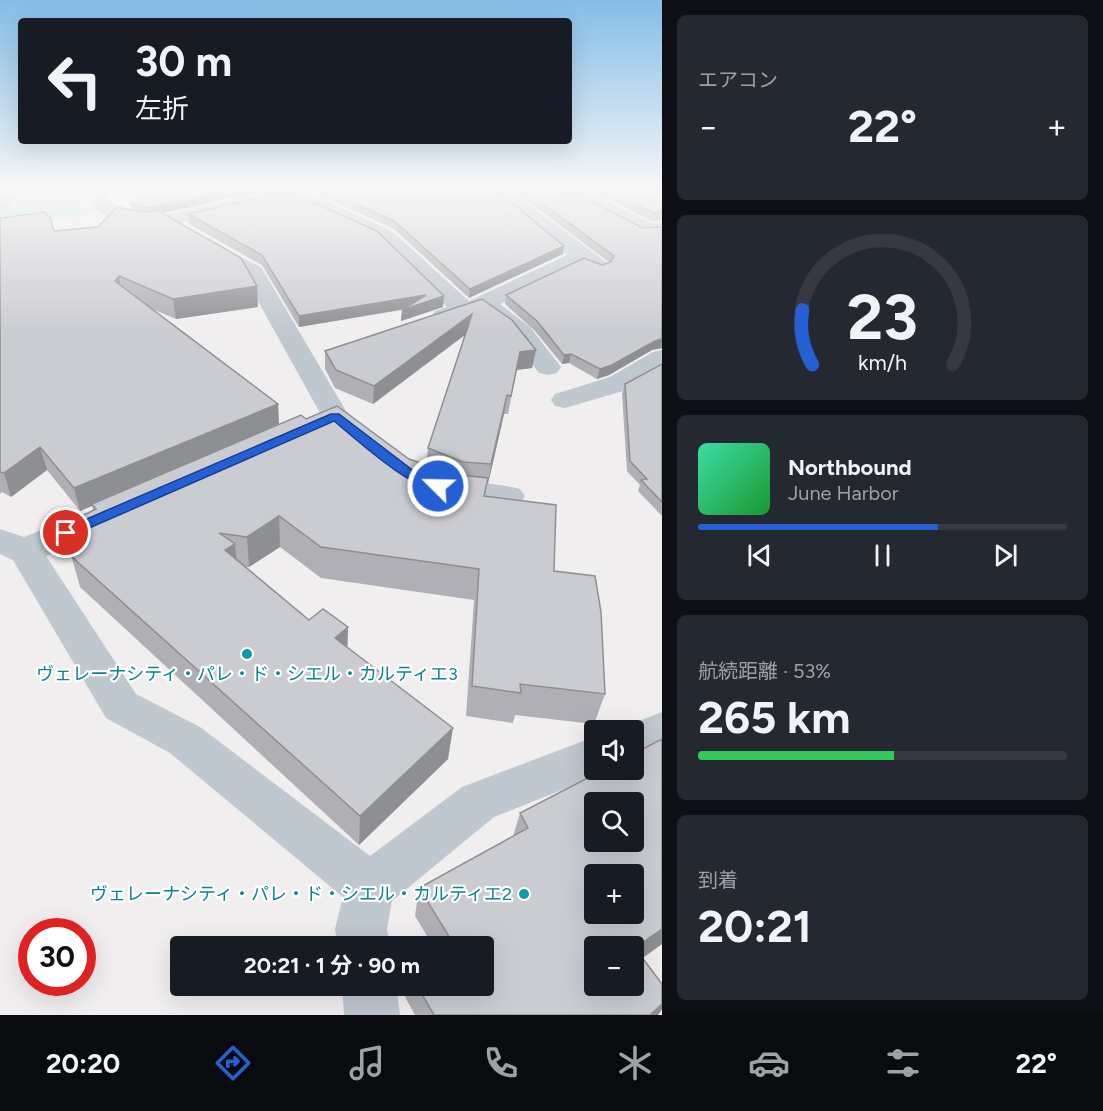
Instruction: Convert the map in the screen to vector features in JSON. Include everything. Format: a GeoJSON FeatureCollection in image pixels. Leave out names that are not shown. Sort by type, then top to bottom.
{"type":"FeatureCollection","features":[{"type":"Feature","properties":{"kind":"street"},"geometry":{"type":"LineString","coordinates":[[195,238],[253,272],[316,361],[335,416],[382,452]]}},
{"type":"Feature","properties":{"kind":"street"},"geometry":{"type":"LineString","coordinates":[[388,238],[452,300],[497,312],[532,342],[548,367]]}},
{"type":"Feature","properties":{"kind":"street"},"geometry":{"type":"LineString","coordinates":[[423,324],[591,260],[562,238]]}},
{"type":"Feature","properties":{"kind":"street"},"geometry":{"type":"LineString","coordinates":[[565,400],[620,383],[662,358]]}},
{"type":"Feature","properties":{"kind":"street"},"geometry":{"type":"LineString","coordinates":[[303,430],[335,416]]}},
{"type":"Feature","properties":{"kind":"street"},"geometry":{"type":"LineString","coordinates":[[419,480],[458,493],[509,496]]}},
{"type":"Feature","properties":{"kind":"street"},"geometry":{"type":"LineString","coordinates":[[132,505],[12,546],[121,706],[185,740],[370,886]]}},
{"type":"Feature","properties":{"kind":"street"},"geometry":{"type":"LineString","coordinates":[[644,738],[662,731]]}},
{"type":"Feature","properties":{"kind":"street"},"geometry":{"type":"LineString","coordinates":[[363,936],[362,929],[370,886],[478,802],[584,761]]}},
{"type":"Feature","properties":{"kind":"street"},"geometry":{"type":"LineString","coordinates":[[370,996],[372,1015]]}},
{"type":"Feature","properties":{"kind":"building"},"geometry":{"type":"Polygon","coordinates":[[[0,238],[207,238],[241,258],[257,286],[173,299],[119,276],[115,281],[278,404],[74,488],[40,447],[4,473],[0,472],[0,238]]]}},
{"type":"Feature","properties":{"kind":"building"},"geometry":{"type":"Polygon","coordinates":[[[232,238],[385,238],[444,296],[402,310],[426,295],[299,316],[262,255],[232,238]]]}},
{"type":"Feature","properties":{"kind":"building"},"geometry":{"type":"Polygon","coordinates":[[[413,238],[555,238],[564,246],[470,289],[413,238]]]}},
{"type":"Feature","properties":{"kind":"building"},"geometry":{"type":"Polygon","coordinates":[[[590,238],[662,238],[662,339],[612,365],[600,369],[571,354],[564,355],[537,321],[506,295],[584,258],[602,265],[611,262],[614,256],[590,238]]]}},
{"type":"Feature","properties":{"kind":"building"},"geometry":{"type":"Polygon","coordinates":[[[482,299],[512,320],[536,350],[520,352],[511,396],[507,395],[491,464],[463,462],[428,448],[472,314],[374,386],[336,370],[325,351],[482,299]]]}},
{"type":"Feature","properties":{"kind":"building"},"geometry":{"type":"Polygon","coordinates":[[[662,364],[662,502],[641,480],[647,479],[630,461],[625,384],[662,364]]]}},
{"type":"Feature","properties":{"kind":"building","name":"ヴェレーナシティ・パレ・ド・シエル・カルティエ3"},"geometry":{"type":"Polygon","coordinates":[[[337,406],[409,459],[451,474],[488,478],[484,496],[556,505],[554,571],[595,576],[601,612],[605,694],[520,684],[521,693],[472,686],[479,569],[321,547],[279,516],[247,537],[219,533],[235,544],[225,550],[309,620],[323,609],[348,627],[335,638],[453,728],[360,816],[71,556],[84,548],[63,526],[96,509],[92,504],[301,415],[306,419],[337,406]]]}},
{"type":"Feature","properties":{"kind":"building","name":"ヴェレーナシティ・パレ・ド・シエル・カルティエ2"},"geometry":{"type":"Polygon","coordinates":[[[662,739],[662,929],[644,942],[644,936],[584,936],[584,996],[644,996],[644,960],[662,984],[662,1004],[650,1015],[434,1015],[423,996],[494,996],[494,936],[449,936],[419,888],[528,828],[520,813],[584,780],[644,780],[644,748],[662,739]]]}},
{"type":"Feature","properties":{"kind":"place","name":"ヴェレーナシティ・パレ・ド・シエル・カルティエ3"},"geometry":{"type":"Point","coordinates":[247,654]}},
{"type":"Feature","properties":{"kind":"place","name":"ヴェレーナシティ・パレ・ド・シエル・カルティエ2"},"geometry":{"type":"Point","coordinates":[524,894]}},
{"type":"Feature","properties":{"kind":"route"},"geometry":{"type":"LineString","coordinates":[[66,533],[335,416],[419,480],[438,486]]}}]}
